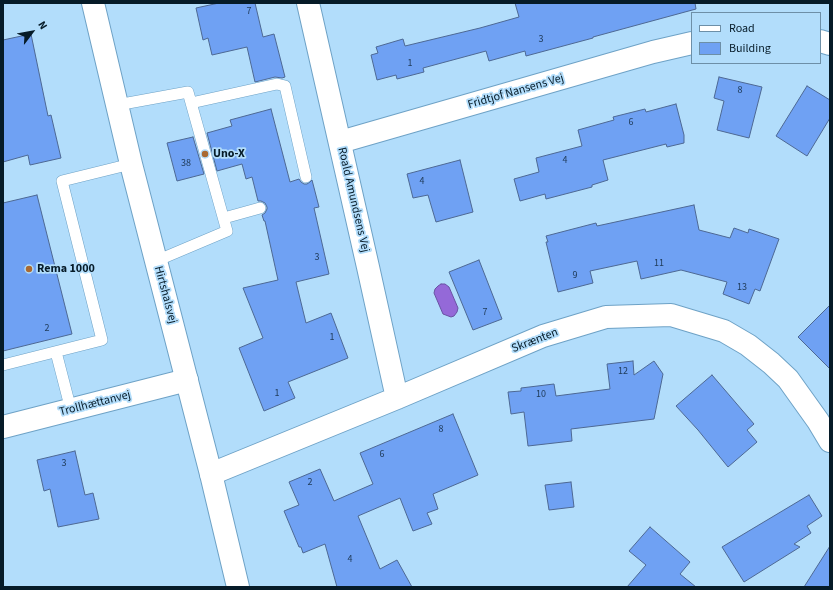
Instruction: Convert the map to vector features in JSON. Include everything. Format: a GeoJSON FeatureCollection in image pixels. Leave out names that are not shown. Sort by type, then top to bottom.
{"type":"FeatureCollection","features":[{"type":"Feature","properties":{"kind":"street","name":"Hirtshalsvej"},"geometry":{"type":"LineString","coordinates":[[93,3],[130,164],[187,380],[238,587]]}},
{"type":"Feature","properties":{"kind":"street","name":"Roald Amundsens Vej"},"geometry":{"type":"LineString","coordinates":[[308,3],[397,398]]}},
{"type":"Feature","properties":{"kind":"street","name":"Fridtjof Nansens Vej"},"geometry":{"type":"LineString","coordinates":[[340,142],[653,52],[691,43]]}},
{"type":"Feature","properties":{"kind":"street","name":"Skrænten"},"geometry":{"type":"LineString","coordinates":[[211,474],[397,398],[543,336],[606,317],[671,315],[724,331],[748,345],[788,379],[818,421],[830,441]]}},
{"type":"Feature","properties":{"kind":"street","name":"Trollhættanvej"},"geometry":{"type":"LineString","coordinates":[[3,427],[187,380]]}},
{"type":"Feature","properties":{"kind":"lane"},"geometry":{"type":"LineString","coordinates":[[191,102],[277,84],[285,86],[306,177]]}},
{"type":"Feature","properties":{"kind":"lane"},"geometry":{"type":"LineString","coordinates":[[117,105],[188,92],[224,218],[227,231],[156,261]]}},
{"type":"Feature","properties":{"kind":"lane"},"geometry":{"type":"LineString","coordinates":[[3,365],[102,340],[62,181],[130,164]]}},
{"type":"Feature","properties":{"kind":"lane"},"geometry":{"type":"LineString","coordinates":[[224,218],[260,208]]}},
{"type":"Feature","properties":{"kind":"lane"},"geometry":{"type":"LineString","coordinates":[[56,352],[71,410]]}},
{"type":"Feature","properties":{"kind":"shaded area"},"geometry":{"type":"Polygon","coordinates":[[[441,284],[445,284],[449,287],[458,308],[454,316],[451,317],[443,314],[434,293],[435,289],[441,284]]]}},
{"type":"Feature","properties":{"kind":"building"},"geometry":{"type":"Polygon","coordinates":[[[219,3],[255,3],[263,37],[274,34],[285,77],[275,77],[255,82],[247,47],[212,55],[208,38],[203,40],[196,8],[219,3]]]}},
{"type":"Feature","properties":{"kind":"building"},"geometry":{"type":"Polygon","coordinates":[[[515,3],[695,3],[696,9],[526,56],[525,51],[489,61],[486,51],[423,68],[424,72],[397,79],[396,75],[377,80],[371,55],[378,53],[376,47],[403,39],[405,46],[519,17],[515,3]]]}},
{"type":"Feature","properties":{"kind":"building"},"geometry":{"type":"Polygon","coordinates":[[[31,34],[48,116],[51,115],[61,158],[30,165],[28,155],[3,162],[3,40],[31,34]]]}},
{"type":"Feature","properties":{"kind":"building"},"geometry":{"type":"Polygon","coordinates":[[[719,77],[762,87],[749,138],[717,130],[724,101],[714,98],[719,77]]]}},
{"type":"Feature","properties":{"kind":"building"},"geometry":{"type":"Polygon","coordinates":[[[807,86],[830,100],[830,118],[807,156],[776,136],[807,86]]]}},
{"type":"Feature","properties":{"kind":"building"},"geometry":{"type":"Polygon","coordinates":[[[676,104],[684,135],[684,143],[667,147],[666,144],[603,160],[608,180],[592,185],[592,187],[546,199],[545,194],[520,201],[514,179],[539,172],[536,158],[582,146],[578,130],[614,120],[613,117],[645,109],[646,112],[676,104]]]}},
{"type":"Feature","properties":{"kind":"building"},"geometry":{"type":"Polygon","coordinates":[[[271,109],[290,182],[299,179],[304,184],[307,184],[312,180],[319,207],[314,208],[329,274],[296,282],[306,323],[331,313],[348,358],[288,382],[295,398],[264,411],[239,348],[263,338],[243,288],[278,280],[265,221],[262,215],[265,213],[267,207],[265,203],[258,201],[252,177],[246,179],[242,164],[217,171],[207,133],[232,126],[230,120],[271,109]]]}},
{"type":"Feature","properties":{"kind":"building"},"geometry":{"type":"Polygon","coordinates":[[[193,137],[204,174],[177,181],[167,143],[193,137]]]}},
{"type":"Feature","properties":{"kind":"building"},"geometry":{"type":"Polygon","coordinates":[[[460,160],[473,212],[436,222],[428,195],[413,198],[407,174],[460,160]]]}},
{"type":"Feature","properties":{"kind":"building","name":"Rema 1000"},"geometry":{"type":"Polygon","coordinates":[[[37,195],[72,334],[3,351],[3,203],[37,195]]]}},
{"type":"Feature","properties":{"kind":"building"},"geometry":{"type":"Polygon","coordinates":[[[694,205],[699,230],[730,238],[734,228],[748,233],[749,229],[779,239],[760,291],[755,289],[749,304],[723,294],[727,282],[681,270],[641,279],[637,261],[590,271],[593,283],[558,292],[546,242],[548,242],[546,236],[596,223],[597,226],[694,205]]]}},
{"type":"Feature","properties":{"kind":"building"},"geometry":{"type":"Polygon","coordinates":[[[479,260],[502,319],[473,330],[449,272],[479,260]]]}},
{"type":"Feature","properties":{"kind":"building"},"geometry":{"type":"Polygon","coordinates":[[[830,305],[830,369],[798,337],[830,305]]]}},
{"type":"Feature","properties":{"kind":"building"},"geometry":{"type":"Polygon","coordinates":[[[633,361],[634,375],[654,361],[663,374],[654,419],[571,429],[572,441],[528,446],[524,412],[511,414],[508,392],[521,391],[521,388],[554,384],[556,396],[610,389],[607,364],[633,361]]]}},
{"type":"Feature","properties":{"kind":"building"},"geometry":{"type":"Polygon","coordinates":[[[712,375],[754,424],[747,430],[757,442],[728,467],[676,406],[712,375]]]}},
{"type":"Feature","properties":{"kind":"building"},"geometry":{"type":"Polygon","coordinates":[[[453,414],[478,475],[433,494],[438,509],[427,513],[432,524],[413,531],[400,498],[358,516],[380,569],[397,560],[412,587],[337,587],[325,544],[303,553],[301,547],[299,547],[284,511],[299,505],[289,482],[320,469],[334,501],[373,484],[360,453],[453,414]]]}},
{"type":"Feature","properties":{"kind":"building"},"geometry":{"type":"Polygon","coordinates":[[[75,451],[85,495],[93,493],[99,519],[58,527],[50,489],[44,491],[37,460],[75,451]]]}},
{"type":"Feature","properties":{"kind":"building"},"geometry":{"type":"Polygon","coordinates":[[[571,482],[574,507],[549,510],[545,485],[571,482]]]}},
{"type":"Feature","properties":{"kind":"building"},"geometry":{"type":"Polygon","coordinates":[[[809,495],[822,516],[807,526],[811,533],[794,544],[800,547],[744,582],[722,547],[809,495]]]}},
{"type":"Feature","properties":{"kind":"building"},"geometry":{"type":"Polygon","coordinates":[[[650,527],[690,562],[680,574],[696,587],[627,587],[646,565],[629,551],[650,527]]]}},
{"type":"Feature","properties":{"kind":"building"},"geometry":{"type":"Polygon","coordinates":[[[830,546],[830,587],[804,587],[830,546]]]}},
{"type":"Feature","properties":{"kind":"place","name":"Uno-X"},"geometry":{"type":"Point","coordinates":[205,154]}},
{"type":"Feature","properties":{"kind":"place","name":"Rema 1000"},"geometry":{"type":"Point","coordinates":[29,269]}}]}
